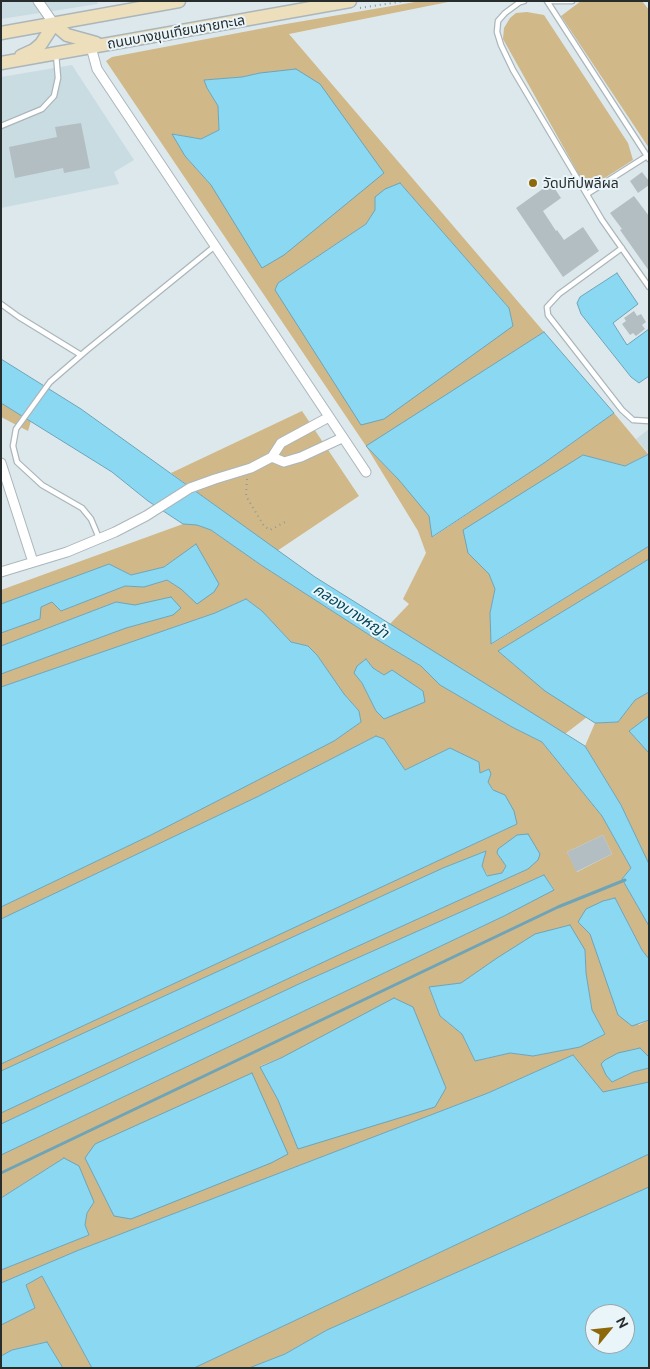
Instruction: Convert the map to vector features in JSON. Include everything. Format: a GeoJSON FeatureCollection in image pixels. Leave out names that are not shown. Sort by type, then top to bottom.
{"type":"FeatureCollection","features":[{"type":"Feature","properties":{"kind":"main road"},"geometry":{"type":"LineString","coordinates":[[1,33],[178,1]]}},
{"type":"Feature","properties":{"kind":"main road","name":"ถนนบางขุนเทียนชายทะเล"},"geometry":{"type":"LineString","coordinates":[[3,63],[350,1]]}},
{"type":"Feature","properties":{"kind":"main road"},"geometry":{"type":"LineString","coordinates":[[54,24],[68,35],[97,46]]}},
{"type":"Feature","properties":{"kind":"main road"},"geometry":{"type":"LineString","coordinates":[[3,63],[34,50],[54,24]]}},
{"type":"Feature","properties":{"kind":"street"},"geometry":{"type":"LineString","coordinates":[[38,1],[54,24]]}},
{"type":"Feature","properties":{"kind":"street"},"geometry":{"type":"LineString","coordinates":[[97,46],[97,69],[366,472]]}},
{"type":"Feature","properties":{"kind":"street"},"geometry":{"type":"LineString","coordinates":[[1,572],[67,552],[116,532],[146,516],[190,488],[247,469],[272,457],[281,443],[329,417]]}},
{"type":"Feature","properties":{"kind":"street"},"geometry":{"type":"LineString","coordinates":[[272,457],[284,462],[301,457],[342,438]]}},
{"type":"Feature","properties":{"kind":"street"},"geometry":{"type":"LineString","coordinates":[[1,463],[33,562]]}},
{"type":"Feature","properties":{"kind":"lane"},"geometry":{"type":"LineString","coordinates":[[524,1],[505,13],[498,21],[497,32],[501,45],[513,70],[587,194],[649,287]]}},
{"type":"Feature","properties":{"kind":"lane"},"geometry":{"type":"LineString","coordinates":[[547,1],[648,157],[587,194]]}},
{"type":"Feature","properties":{"kind":"lane"},"geometry":{"type":"LineString","coordinates":[[547,1],[572,1]]}},
{"type":"Feature","properties":{"kind":"lane"},"geometry":{"type":"LineString","coordinates":[[1,126],[42,109],[54,96],[58,78],[55,53]]}},
{"type":"Feature","properties":{"kind":"lane"},"geometry":{"type":"LineString","coordinates":[[99,538],[91,519],[82,508],[42,485],[17,462],[13,446],[16,429],[49,384],[81,355],[215,246]]}},
{"type":"Feature","properties":{"kind":"lane"},"geometry":{"type":"LineString","coordinates":[[622,248],[555,298],[547,307],[548,315],[622,410],[633,420],[649,420]]}},
{"type":"Feature","properties":{"kind":"lane"},"geometry":{"type":"LineString","coordinates":[[1,304],[19,318],[81,355]]}},
{"type":"Feature","properties":{"kind":"path"},"geometry":{"type":"LineString","coordinates":[[247,469],[246,496],[264,526],[270,530],[284,522]]}},
{"type":"Feature","properties":{"kind":"shaded area"},"geometry":{"type":"Polygon","coordinates":[[[1,1],[96,1],[98,4],[1,19],[1,1]]]}},
{"type":"Feature","properties":{"kind":"shaded area"},"geometry":{"type":"Polygon","coordinates":[[[421,1],[453,1],[289,34],[544,332],[367,447],[430,516],[433,537],[544,463],[614,413],[648,454],[625,466],[583,455],[468,553],[489,574],[495,589],[490,613],[492,644],[649,546],[649,559],[498,651],[545,690],[587,717],[565,734],[389,625],[409,604],[403,599],[426,553],[418,531],[366,446],[106,61],[112,57],[280,25],[421,1]],[[260,73],[242,77],[205,80],[207,88],[218,106],[219,130],[201,139],[173,134],[185,156],[211,185],[260,73]],[[400,183],[375,210],[366,224],[278,283],[275,290],[513,326],[509,308],[400,183]]]}},
{"type":"Feature","properties":{"kind":"shaded area"},"geometry":{"type":"Polygon","coordinates":[[[581,1],[642,1],[649,10],[649,148],[561,16],[581,1]]]}},
{"type":"Feature","properties":{"kind":"shaded area"},"geometry":{"type":"Polygon","coordinates":[[[527,12],[544,15],[628,143],[633,160],[592,186],[583,182],[503,39],[504,28],[510,18],[516,13],[527,12]]]}},
{"type":"Feature","properties":{"kind":"shaded area"},"geometry":{"type":"Polygon","coordinates":[[[72,65],[134,160],[114,172],[119,184],[1,208],[1,77],[72,65]]]}},
{"type":"Feature","properties":{"kind":"shaded area"},"geometry":{"type":"Polygon","coordinates":[[[1,403],[31,421],[28,431],[1,417],[1,403]]]}},
{"type":"Feature","properties":{"kind":"shaded area"},"geometry":{"type":"Polygon","coordinates":[[[302,411],[359,496],[277,551],[171,473],[302,411]]]}},
{"type":"Feature","properties":{"kind":"shaded area"},"geometry":{"type":"Polygon","coordinates":[[[649,429],[649,454],[636,439],[649,429]]]}},
{"type":"Feature","properties":{"kind":"shaded area"},"geometry":{"type":"Polygon","coordinates":[[[183,524],[197,525],[211,530],[261,565],[421,666],[440,685],[512,727],[542,742],[602,816],[631,868],[622,879],[649,926],[649,959],[642,950],[615,898],[578,922],[590,934],[599,957],[639,1025],[649,1020],[649,1057],[640,1048],[612,1082],[633,1072],[649,1068],[649,1082],[603,1093],[573,1055],[488,1093],[79,1250],[1,1283],[1,1270],[89,1235],[85,1225],[87,1213],[94,1202],[64,1158],[1,1198],[1,1155],[504,916],[554,889],[544,875],[301,983],[1,1124],[1,1113],[345,952],[528,869],[497,853],[506,866],[502,873],[488,876],[482,866],[486,851],[443,868],[1,1071],[1,1064],[517,824],[488,782],[489,769],[480,773],[450,748],[405,770],[384,739],[376,736],[259,796],[1,919],[1,907],[151,835],[334,741],[361,722],[359,711],[344,694],[317,655],[308,646],[291,642],[262,611],[246,599],[215,613],[1,687],[1,674],[126,628],[173,615],[171,597],[135,606],[116,602],[1,646],[1,633],[18,627],[41,607],[52,601],[61,611],[125,586],[144,587],[167,580],[181,589],[208,567],[196,545],[164,567],[131,575],[109,564],[1,604],[1,590],[183,524]],[[366,659],[355,673],[376,711],[384,719],[423,691],[392,671],[384,675],[373,668],[366,659]],[[603,835],[567,852],[577,872],[612,854],[603,835]],[[585,950],[461,983],[429,988],[440,1016],[462,1034],[475,1061],[510,1053],[533,1056],[579,1047],[605,1034],[592,1010],[586,973],[585,950]],[[281,1058],[260,1066],[278,1100],[281,1058]]]}},
{"type":"Feature","properties":{"kind":"shaded area"},"geometry":{"type":"Polygon","coordinates":[[[649,692],[649,716],[629,731],[649,753],[649,864],[621,805],[585,746],[595,723],[618,722],[635,700],[649,692]]]}},
{"type":"Feature","properties":{"kind":"shaded area"},"geometry":{"type":"Polygon","coordinates":[[[649,1154],[649,1187],[327,1330],[285,1354],[249,1368],[194,1368],[649,1154]]]}},
{"type":"Feature","properties":{"kind":"shaded area"},"geometry":{"type":"Polygon","coordinates":[[[42,1276],[92,1368],[63,1368],[47,1342],[12,1350],[1,1356],[1,1325],[35,1308],[26,1285],[42,1276]]]}},
{"type":"Feature","properties":{"kind":"water"},"geometry":{"type":"Polygon","coordinates":[[[296,69],[320,84],[384,173],[284,255],[262,268],[211,185],[185,156],[172,134],[201,139],[219,130],[218,106],[204,80],[242,77],[296,69]]]}},
{"type":"Feature","properties":{"kind":"water"},"geometry":{"type":"Polygon","coordinates":[[[400,183],[509,308],[513,326],[384,419],[361,425],[275,290],[278,283],[366,224],[375,210],[375,197],[385,189],[400,183]]]}},
{"type":"Feature","properties":{"kind":"water"},"geometry":{"type":"Polygon","coordinates":[[[617,273],[638,304],[613,323],[627,345],[649,329],[649,376],[639,383],[631,377],[581,314],[577,303],[580,297],[617,273]]]}},
{"type":"Feature","properties":{"kind":"water"},"geometry":{"type":"Polygon","coordinates":[[[544,332],[614,413],[544,463],[432,537],[429,516],[399,480],[366,446],[544,332]]]}},
{"type":"Feature","properties":{"kind":"water","name":"คลองบางหญ้า"},"geometry":{"type":"Polygon","coordinates":[[[1,359],[81,409],[315,577],[585,746],[621,805],[649,864],[649,926],[622,879],[631,868],[602,816],[542,742],[512,727],[440,685],[421,666],[261,565],[211,530],[197,525],[183,524],[148,501],[112,472],[1,403],[1,359]]]}},
{"type":"Feature","properties":{"kind":"water"},"geometry":{"type":"Polygon","coordinates":[[[649,454],[649,546],[491,644],[490,613],[495,589],[489,574],[468,553],[463,530],[583,455],[625,466],[649,454]]]}},
{"type":"Feature","properties":{"kind":"water"},"geometry":{"type":"Polygon","coordinates":[[[196,544],[219,584],[214,592],[197,604],[181,589],[167,580],[144,587],[125,586],[61,611],[52,602],[41,607],[40,619],[1,633],[1,604],[109,564],[131,575],[164,567],[196,544]]]}},
{"type":"Feature","properties":{"kind":"water"},"geometry":{"type":"Polygon","coordinates":[[[649,559],[649,692],[635,700],[618,722],[595,723],[545,691],[498,651],[649,559]]]}},
{"type":"Feature","properties":{"kind":"water"},"geometry":{"type":"Polygon","coordinates":[[[171,597],[181,608],[173,615],[126,628],[1,674],[1,646],[116,602],[135,605],[171,597]]]}},
{"type":"Feature","properties":{"kind":"water"},"geometry":{"type":"Polygon","coordinates":[[[246,599],[262,611],[291,642],[308,646],[317,655],[344,694],[359,711],[361,722],[334,741],[151,835],[1,907],[1,687],[215,613],[246,599]]]}},
{"type":"Feature","properties":{"kind":"water"},"geometry":{"type":"Polygon","coordinates":[[[366,659],[373,668],[384,675],[392,670],[423,691],[425,702],[384,719],[376,711],[362,683],[354,673],[357,666],[366,659]]]}},
{"type":"Feature","properties":{"kind":"water"},"geometry":{"type":"Polygon","coordinates":[[[649,716],[649,753],[629,731],[649,716]]]}},
{"type":"Feature","properties":{"kind":"water"},"geometry":{"type":"Polygon","coordinates":[[[376,736],[384,739],[405,770],[450,748],[479,762],[480,773],[489,769],[491,774],[488,782],[493,790],[505,795],[514,811],[517,824],[1,1064],[1,919],[259,796],[376,736]]]}},
{"type":"Feature","properties":{"kind":"water"},"geometry":{"type":"Polygon","coordinates":[[[528,834],[540,854],[538,860],[528,869],[345,952],[1,1113],[1,1071],[443,868],[486,851],[482,866],[487,876],[502,873],[506,866],[497,853],[498,849],[517,835],[528,834]]]}},
{"type":"Feature","properties":{"kind":"water"},"geometry":{"type":"Polygon","coordinates":[[[544,875],[554,890],[504,916],[1,1155],[1,1124],[301,983],[544,875]]]}},
{"type":"Feature","properties":{"kind":"water"},"geometry":{"type":"Polygon","coordinates":[[[615,898],[642,950],[649,959],[649,1020],[632,1026],[618,1015],[590,934],[578,922],[586,909],[615,898]]]}},
{"type":"Feature","properties":{"kind":"water"},"geometry":{"type":"Polygon","coordinates":[[[570,925],[585,950],[586,973],[592,1010],[605,1034],[580,1047],[533,1056],[510,1053],[475,1061],[462,1034],[440,1016],[429,987],[461,983],[535,934],[570,925]]]}},
{"type":"Feature","properties":{"kind":"water"},"geometry":{"type":"Polygon","coordinates":[[[394,998],[413,1007],[446,1088],[435,1107],[298,1149],[278,1100],[260,1067],[281,1058],[394,998]]]}},
{"type":"Feature","properties":{"kind":"water"},"geometry":{"type":"Polygon","coordinates":[[[640,1048],[649,1057],[649,1068],[633,1072],[612,1082],[601,1064],[618,1053],[640,1048]]]}},
{"type":"Feature","properties":{"kind":"water"},"geometry":{"type":"Polygon","coordinates":[[[573,1055],[603,1092],[649,1082],[649,1154],[194,1368],[92,1368],[42,1276],[26,1285],[35,1308],[1,1325],[1,1283],[79,1250],[488,1093],[573,1055]]]}},
{"type":"Feature","properties":{"kind":"water"},"geometry":{"type":"Polygon","coordinates":[[[252,1073],[288,1154],[271,1163],[131,1219],[114,1216],[85,1158],[95,1144],[252,1073]]]}},
{"type":"Feature","properties":{"kind":"water"},"geometry":{"type":"Polygon","coordinates":[[[64,1158],[79,1166],[94,1202],[87,1213],[85,1225],[89,1235],[1,1270],[1,1198],[64,1158]]]}},
{"type":"Feature","properties":{"kind":"water"},"geometry":{"type":"Polygon","coordinates":[[[649,1187],[649,1368],[249,1368],[285,1354],[327,1330],[649,1187]]]}},
{"type":"Feature","properties":{"kind":"water"},"geometry":{"type":"Polygon","coordinates":[[[47,1342],[63,1368],[1,1368],[1,1356],[12,1350],[47,1342]]]}},
{"type":"Feature","properties":{"kind":"building"},"geometry":{"type":"Polygon","coordinates":[[[81,123],[90,168],[64,173],[63,168],[15,178],[9,147],[57,137],[55,127],[81,123]]]}},
{"type":"Feature","properties":{"kind":"building"},"geometry":{"type":"Polygon","coordinates":[[[642,172],[649,181],[649,185],[638,193],[630,181],[642,172]]]}},
{"type":"Feature","properties":{"kind":"building"},"geometry":{"type":"Polygon","coordinates":[[[551,183],[561,198],[543,211],[556,231],[564,240],[583,227],[599,251],[563,277],[516,208],[551,183]]]}},
{"type":"Feature","properties":{"kind":"building"},"geometry":{"type":"Polygon","coordinates":[[[634,196],[649,216],[649,271],[610,213],[634,196]]]}},
{"type":"Feature","properties":{"kind":"building"},"geometry":{"type":"Polygon","coordinates":[[[634,311],[637,316],[641,314],[646,322],[642,325],[645,329],[636,336],[633,333],[630,335],[622,324],[626,321],[624,318],[634,311]]]}},
{"type":"Feature","properties":{"kind":"building"},"geometry":{"type":"Polygon","coordinates":[[[603,835],[612,854],[576,872],[567,852],[603,835]]]}},
{"type":"Feature","properties":{"kind":"waterway"},"geometry":{"type":"LineString","coordinates":[[1,1173],[558,907],[625,880]]}},
{"type":"Feature","properties":{"kind":"place","name":"วัดปทีปพลีผล"},"geometry":{"type":"Point","coordinates":[533,183]}}]}
